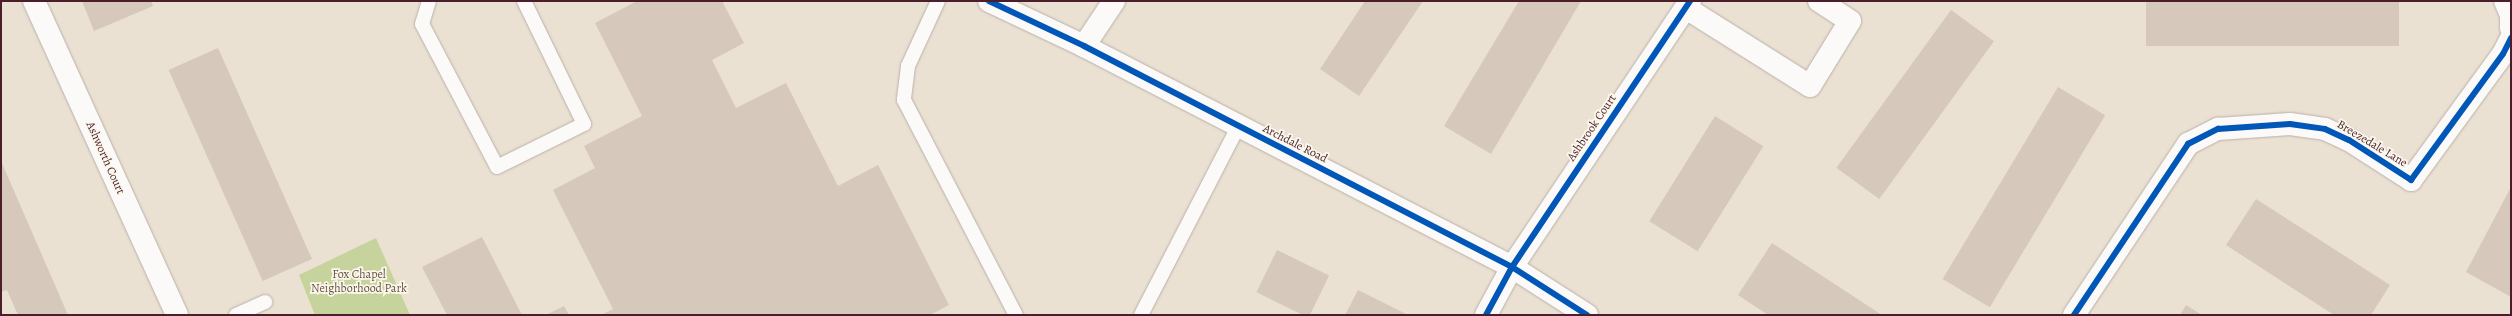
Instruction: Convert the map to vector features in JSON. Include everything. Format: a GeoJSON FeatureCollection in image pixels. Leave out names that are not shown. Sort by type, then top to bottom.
{"type":"FeatureCollection","features":[{"type":"Feature","properties":{"kind":"street","name":"Ashworth Court"},"geometry":{"type":"LineString","coordinates":[[34,1],[176,315]]}},
{"type":"Feature","properties":{"kind":"street","name":"Archdale Road"},"geometry":{"type":"LineString","coordinates":[[989,1],[1084,46],[1238,127],[1512,267],[1587,315]]}},
{"type":"Feature","properties":{"kind":"street"},"geometry":{"type":"LineString","coordinates":[[1084,46],[1114,1]]}},
{"type":"Feature","properties":{"kind":"street","name":"Ashbrook Court"},"geometry":{"type":"LineString","coordinates":[[1486,315],[1512,267],[1688,4],[1810,86],[1850,21],[1819,1]]}},
{"type":"Feature","properties":{"kind":"street"},"geometry":{"type":"LineString","coordinates":[[2505,1],[2511,15],[2511,28]]}},
{"type":"Feature","properties":{"kind":"street","name":"Breezedale Lane"},"geometry":{"type":"LineString","coordinates":[[2074,315],[2188,144],[2218,129],[2290,124],[2325,129],[2349,140],[2412,180],[2502,54],[2511,38]]}},
{"type":"Feature","properties":{"kind":"lane"},"geometry":{"type":"LineString","coordinates":[[429,1],[422,24],[497,167],[584,124],[524,1]]}},
{"type":"Feature","properties":{"kind":"lane"},"geometry":{"type":"LineString","coordinates":[[938,1],[908,66],[904,100],[1016,315]]}},
{"type":"Feature","properties":{"kind":"lane"},"geometry":{"type":"LineString","coordinates":[[1141,315],[1238,127]]}},
{"type":"Feature","properties":{"kind":"lane"},"geometry":{"type":"LineString","coordinates":[[236,315],[264,302]]}},
{"type":"Feature","properties":{"kind":"green space","name":"Fox Chapel Neighborhood Park"},"geometry":{"type":"Polygon","coordinates":[[[376,238],[410,315],[315,315],[299,275],[376,238]]]}},
{"type":"Feature","properties":{"kind":"building"},"geometry":{"type":"Polygon","coordinates":[[[82,1],[151,1],[153,6],[94,31],[82,1]]]}},
{"type":"Feature","properties":{"kind":"building"},"geometry":{"type":"Polygon","coordinates":[[[637,1],[722,1],[744,43],[712,60],[736,108],[786,83],[838,186],[878,165],[949,305],[930,315],[601,315],[613,309],[553,190],[595,168],[584,146],[642,116],[595,23],[637,1]]]}},
{"type":"Feature","properties":{"kind":"building"},"geometry":{"type":"Polygon","coordinates":[[[1365,1],[1423,1],[1359,96],[1320,69],[1365,1]]]}},
{"type":"Feature","properties":{"kind":"building"},"geometry":{"type":"Polygon","coordinates":[[[1519,1],[1581,1],[1491,154],[1444,126],[1519,1]]]}},
{"type":"Feature","properties":{"kind":"building"},"geometry":{"type":"Polygon","coordinates":[[[2146,1],[2399,1],[2399,46],[2146,46],[2146,1]]]}},
{"type":"Feature","properties":{"kind":"building"},"geometry":{"type":"Polygon","coordinates":[[[1951,10],[1994,41],[1879,199],[1836,168],[1951,10]]]}},
{"type":"Feature","properties":{"kind":"building"},"geometry":{"type":"Polygon","coordinates":[[[218,48],[312,259],[263,281],[169,70],[218,48]]]}},
{"type":"Feature","properties":{"kind":"building"},"geometry":{"type":"Polygon","coordinates":[[[2058,87],[2105,115],[1990,307],[1943,279],[2058,87]]]}},
{"type":"Feature","properties":{"kind":"building"},"geometry":{"type":"Polygon","coordinates":[[[1715,116],[1763,146],[1698,251],[1649,221],[1715,116]]]}},
{"type":"Feature","properties":{"kind":"building"},"geometry":{"type":"Polygon","coordinates":[[[1,161],[68,315],[18,315],[7,290],[1,292],[1,161]]]}},
{"type":"Feature","properties":{"kind":"building"},"geometry":{"type":"Polygon","coordinates":[[[2511,187],[2511,297],[2466,272],[2511,187]]]}},
{"type":"Feature","properties":{"kind":"building"},"geometry":{"type":"Polygon","coordinates":[[[2256,199],[2390,285],[2371,315],[2334,315],[2226,245],[2256,199]]]}},
{"type":"Feature","properties":{"kind":"building"},"geometry":{"type":"Polygon","coordinates":[[[482,237],[522,315],[447,315],[422,267],[482,237]]]}},
{"type":"Feature","properties":{"kind":"building"},"geometry":{"type":"Polygon","coordinates":[[[1772,243],[1882,315],[1768,315],[1738,295],[1772,243]]]}},
{"type":"Feature","properties":{"kind":"building"},"geometry":{"type":"Polygon","coordinates":[[[1277,250],[1329,275],[1310,315],[1303,315],[1256,292],[1277,250]]]}},
{"type":"Feature","properties":{"kind":"building"},"geometry":{"type":"Polygon","coordinates":[[[1358,290],[1408,315],[1345,315],[1358,290]]]}},
{"type":"Feature","properties":{"kind":"building"},"geometry":{"type":"Polygon","coordinates":[[[2186,305],[2202,315],[2180,315],[2186,305]]]}},
{"type":"Feature","properties":{"kind":"building"},"geometry":{"type":"Polygon","coordinates":[[[564,306],[569,315],[546,315],[564,306]]]}},
{"type":"Feature","properties":{"kind":"cycle path"},"geometry":{"type":"LineString","coordinates":[[989,1],[1084,46],[1512,267],[1587,315]]}},
{"type":"Feature","properties":{"kind":"cycle path"},"geometry":{"type":"LineString","coordinates":[[1486,315],[1512,267],[1690,1]]}},
{"type":"Feature","properties":{"kind":"cycle path"},"geometry":{"type":"LineString","coordinates":[[2074,315],[2188,144],[2218,129],[2290,124],[2325,129],[2349,140],[2411,180],[2503,54],[2511,38]]}}]}
